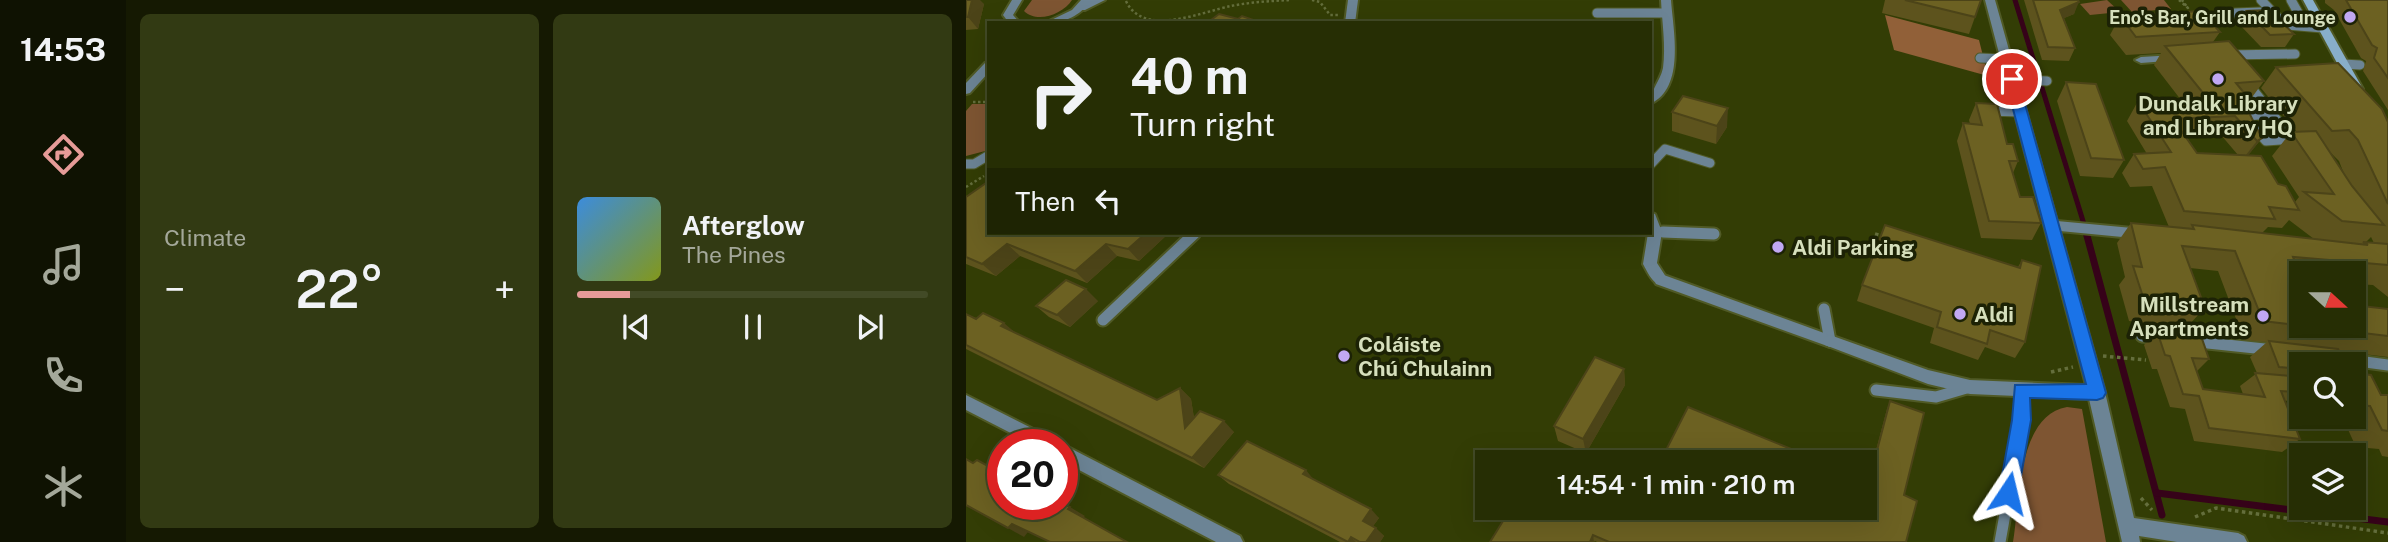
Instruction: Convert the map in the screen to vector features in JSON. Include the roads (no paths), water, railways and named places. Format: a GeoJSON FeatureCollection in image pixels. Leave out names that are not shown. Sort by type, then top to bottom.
{"type":"FeatureCollection","features":[{"type":"Feature","properties":{"kind":"main road"},"geometry":{"type":"LineString","coordinates":[[2308,0],[2360,96]]}},
{"type":"Feature","properties":{"kind":"street"},"geometry":{"type":"LineString","coordinates":[[1013,21],[1008,15],[1017,0]]}},
{"type":"Feature","properties":{"kind":"street"},"geometry":{"type":"LineString","coordinates":[[1066,20],[1084,4],[1100,0]]}},
{"type":"Feature","properties":{"kind":"street"},"geometry":{"type":"LineString","coordinates":[[1347,19],[1353,0]]}},
{"type":"Feature","properties":{"kind":"street"},"geometry":{"type":"LineString","coordinates":[[1990,0],[2097,393],[2130,534],[2238,542]]}},
{"type":"Feature","properties":{"kind":"street"},"geometry":{"type":"LineString","coordinates":[[1652,98],[1663,87],[1668,74],[1666,7]]}},
{"type":"Feature","properties":{"kind":"street"},"geometry":{"type":"LineString","coordinates":[[2141,60],[2189,57]]}},
{"type":"Feature","properties":{"kind":"street"},"geometry":{"type":"LineString","coordinates":[[966,90],[987,67]]}},
{"type":"Feature","properties":{"kind":"street"},"geometry":{"type":"LineString","coordinates":[[1652,223],[1655,232],[1650,264],[1661,280],[1928,377],[1970,387],[2097,393]]}},
{"type":"Feature","properties":{"kind":"street"},"geometry":{"type":"LineString","coordinates":[[2051,225],[2152,235]]}},
{"type":"Feature","properties":{"kind":"street"},"geometry":{"type":"LineString","coordinates":[[966,402],[1018,429]]}},
{"type":"Feature","properties":{"kind":"street"},"geometry":{"type":"LineString","coordinates":[[1078,460],[1234,542]]}},
{"type":"Feature","properties":{"kind":"lane"},"geometry":{"type":"LineString","coordinates":[[2261,0],[2285,25],[2322,25]]}},
{"type":"Feature","properties":{"kind":"lane"},"geometry":{"type":"LineString","coordinates":[[2291,0],[2300,16],[2322,25]]}},
{"type":"Feature","properties":{"kind":"lane"},"geometry":{"type":"LineString","coordinates":[[1602,13],[1666,7]]}},
{"type":"Feature","properties":{"kind":"lane"},"geometry":{"type":"LineString","coordinates":[[2235,13],[2272,12]]}},
{"type":"Feature","properties":{"kind":"lane"},"geometry":{"type":"LineString","coordinates":[[2224,59],[2295,54]]}},
{"type":"Feature","properties":{"kind":"lane"},"geometry":{"type":"LineString","coordinates":[[1980,58],[2006,59]]}},
{"type":"Feature","properties":{"kind":"lane"},"geometry":{"type":"LineString","coordinates":[[2343,64],[2360,65]]}},
{"type":"Feature","properties":{"kind":"lane"},"geometry":{"type":"LineString","coordinates":[[2241,75],[2297,143],[2266,141],[2245,116],[2272,114]]}},
{"type":"Feature","properties":{"kind":"lane"},"geometry":{"type":"LineString","coordinates":[[2012,79],[2047,81]]}},
{"type":"Feature","properties":{"kind":"lane"},"geometry":{"type":"LineString","coordinates":[[1986,111],[2020,112]]}},
{"type":"Feature","properties":{"kind":"lane"},"geometry":{"type":"LineString","coordinates":[[1652,163],[1665,149],[1710,163]]}},
{"type":"Feature","properties":{"kind":"lane"},"geometry":{"type":"LineString","coordinates":[[966,164],[974,164],[987,156]]}},
{"type":"Feature","properties":{"kind":"lane"},"geometry":{"type":"LineString","coordinates":[[1655,232],[1714,234]]}},
{"type":"Feature","properties":{"kind":"lane"},"geometry":{"type":"LineString","coordinates":[[1103,320],[1193,235]]}},
{"type":"Feature","properties":{"kind":"lane"},"geometry":{"type":"LineString","coordinates":[[1824,309],[1830,341]]}},
{"type":"Feature","properties":{"kind":"lane"},"geometry":{"type":"LineString","coordinates":[[2142,336],[2282,351]]}},
{"type":"Feature","properties":{"kind":"lane"},"geometry":{"type":"LineString","coordinates":[[2366,362],[2388,365]]}},
{"type":"Feature","properties":{"kind":"lane"},"geometry":{"type":"LineString","coordinates":[[1875,390],[1908,397],[1936,397],[1957,394],[1970,387]]}},
{"type":"Feature","properties":{"kind":"lane"},"geometry":{"type":"LineString","coordinates":[[2000,542],[2022,420],[2021,390]]}},
{"type":"Feature","properties":{"kind":"waterway"},"geometry":{"type":"LineString","coordinates":[[2015,0],[2087,234]]}},
{"type":"Feature","properties":{"kind":"waterway"},"geometry":{"type":"LineString","coordinates":[[2086,232],[2162,515]]}},
{"type":"Feature","properties":{"kind":"waterway"},"geometry":{"type":"LineString","coordinates":[[2157,493],[2388,522]]}},
{"type":"Feature","properties":{"kind":"place","name":"Eno's Bar, Grill and Lounge"},"geometry":{"type":"Point","coordinates":[2350,17]}},
{"type":"Feature","properties":{"kind":"place","name":"Dundalk Library and Library HQ"},"geometry":{"type":"Point","coordinates":[2218,79]}},
{"type":"Feature","properties":{"kind":"place","name":"Aldi Parking"},"geometry":{"type":"Point","coordinates":[1778,247]}},
{"type":"Feature","properties":{"kind":"place","name":"Aldi"},"geometry":{"type":"Point","coordinates":[1960,314]}},
{"type":"Feature","properties":{"kind":"place","name":"Millstream Apartments"},"geometry":{"type":"Point","coordinates":[2263,316]}},
{"type":"Feature","properties":{"kind":"place","name":"Coláiste Chú Chulainn"},"geometry":{"type":"Point","coordinates":[1344,356]}}]}
